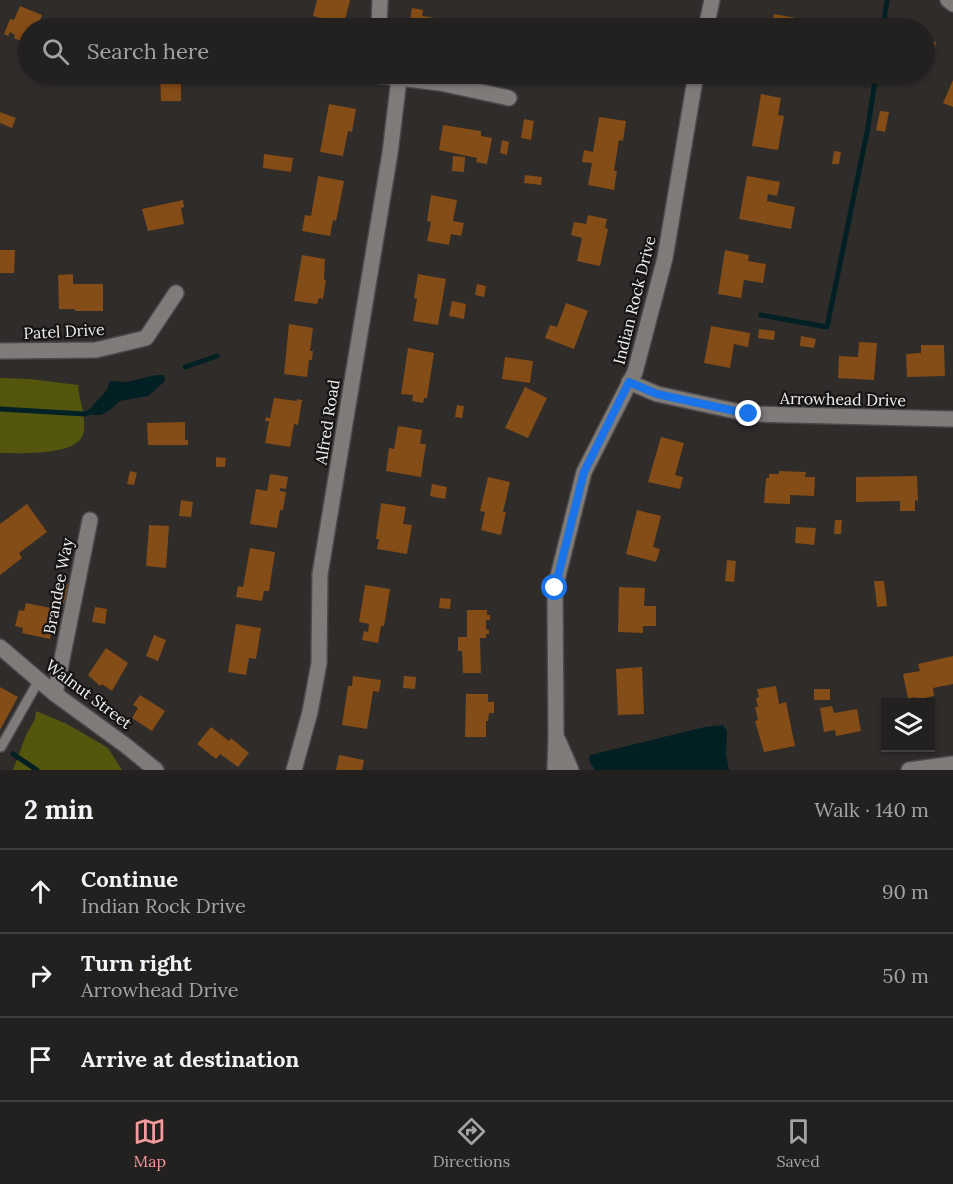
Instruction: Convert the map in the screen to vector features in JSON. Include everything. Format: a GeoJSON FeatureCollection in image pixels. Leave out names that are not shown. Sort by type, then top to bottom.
{"type":"FeatureCollection","features":[{"type":"Feature","properties":{"kind":"street"},"geometry":{"type":"LineString","coordinates":[[379,18],[380,0]]}},
{"type":"Feature","properties":{"kind":"street"},"geometry":{"type":"LineString","coordinates":[[708,18],[712,0]]}},
{"type":"Feature","properties":{"kind":"street"},"geometry":{"type":"LineString","coordinates":[[948,0],[953,4]]}},
{"type":"Feature","properties":{"kind":"street","name":"Alfred Road"},"geometry":{"type":"LineString","coordinates":[[294,770],[310,712],[319,663],[320,574],[388,164],[395,84]]}},
{"type":"Feature","properties":{"kind":"street"},"geometry":{"type":"LineString","coordinates":[[445,84],[509,98]]}},
{"type":"Feature","properties":{"kind":"street","name":"Indian Rock Drive"},"geometry":{"type":"LineString","coordinates":[[555,770],[555,588],[584,472],[634,372],[665,258],[694,84]]}},
{"type":"Feature","properties":{"kind":"street","name":"Patel Drive"},"geometry":{"type":"LineString","coordinates":[[0,351],[96,351],[146,338],[176,293]]}},
{"type":"Feature","properties":{"kind":"street","name":"Arrowhead Drive"},"geometry":{"type":"LineString","coordinates":[[629,382],[657,394],[749,414],[953,419]]}},
{"type":"Feature","properties":{"kind":"street","name":"Brandee Way"},"geometry":{"type":"LineString","coordinates":[[55,694],[90,520]]}},
{"type":"Feature","properties":{"kind":"street","name":"Walnut Street"},"geometry":{"type":"LineString","coordinates":[[0,647],[55,694],[156,770]]}},
{"type":"Feature","properties":{"kind":"street"},"geometry":{"type":"LineString","coordinates":[[556,738],[571,770]]}},
{"type":"Feature","properties":{"kind":"street"},"geometry":{"type":"LineString","coordinates":[[909,770],[953,764]]}},
{"type":"Feature","properties":{"kind":"lane"},"geometry":{"type":"LineString","coordinates":[[0,748],[39,680]]}},
{"type":"Feature","properties":{"kind":"shaded area"},"geometry":{"type":"Polygon","coordinates":[[[0,378],[78,385],[84,425],[80,439],[72,445],[48,452],[0,453],[0,378]]]}},
{"type":"Feature","properties":{"kind":"shaded area"},"geometry":{"type":"Polygon","coordinates":[[[36,711],[67,724],[108,748],[122,770],[13,770],[26,735],[35,719],[36,711]]]}},
{"type":"Feature","properties":{"kind":"water"},"geometry":{"type":"Polygon","coordinates":[[[164,375],[165,381],[148,396],[120,401],[101,415],[84,415],[107,390],[110,381],[127,382],[164,375]]]}},
{"type":"Feature","properties":{"kind":"water"},"geometry":{"type":"Polygon","coordinates":[[[723,725],[727,731],[726,754],[729,770],[595,770],[589,760],[590,755],[705,727],[723,725]]]}},
{"type":"Feature","properties":{"kind":"building"},"geometry":{"type":"Polygon","coordinates":[[[317,0],[350,0],[346,18],[313,16],[317,0]]]}},
{"type":"Feature","properties":{"kind":"building"},"geometry":{"type":"Polygon","coordinates":[[[20,6],[42,15],[41,18],[18,18],[18,40],[10,32],[8,36],[4,34],[10,19],[14,20],[20,6]]]}},
{"type":"Feature","properties":{"kind":"building"},"geometry":{"type":"Polygon","coordinates":[[[412,8],[423,10],[422,16],[435,18],[410,18],[412,8]]]}},
{"type":"Feature","properties":{"kind":"building"},"geometry":{"type":"Polygon","coordinates":[[[774,14],[796,18],[773,18],[774,14]]]}},
{"type":"Feature","properties":{"kind":"building"},"geometry":{"type":"Polygon","coordinates":[[[953,80],[953,107],[943,103],[953,80]]]}},
{"type":"Feature","properties":{"kind":"building"},"geometry":{"type":"Polygon","coordinates":[[[160,84],[181,84],[181,101],[161,101],[160,84]]]}},
{"type":"Feature","properties":{"kind":"building"},"geometry":{"type":"Polygon","coordinates":[[[761,94],[781,98],[778,115],[784,116],[778,150],[752,146],[761,94]]]}},
{"type":"Feature","properties":{"kind":"building"},"geometry":{"type":"Polygon","coordinates":[[[329,104],[356,109],[352,132],[348,131],[343,156],[320,152],[329,104]]]}},
{"type":"Feature","properties":{"kind":"building"},"geometry":{"type":"Polygon","coordinates":[[[880,111],[889,112],[885,132],[876,130],[880,111]]]}},
{"type":"Feature","properties":{"kind":"building"},"geometry":{"type":"Polygon","coordinates":[[[0,112],[16,118],[12,128],[0,123],[0,112]]]}},
{"type":"Feature","properties":{"kind":"building"},"geometry":{"type":"Polygon","coordinates":[[[599,117],[626,121],[623,141],[619,140],[614,171],[617,171],[614,190],[588,185],[592,163],[582,162],[584,150],[593,152],[599,117]]]}},
{"type":"Feature","properties":{"kind":"building"},"geometry":{"type":"Polygon","coordinates":[[[524,119],[534,121],[531,140],[521,138],[524,119]]]}},
{"type":"Feature","properties":{"kind":"building"},"geometry":{"type":"Polygon","coordinates":[[[443,125],[481,131],[481,136],[492,138],[487,164],[476,162],[477,158],[439,150],[443,125]]]}},
{"type":"Feature","properties":{"kind":"building"},"geometry":{"type":"Polygon","coordinates":[[[502,140],[509,142],[507,155],[500,153],[502,140]]]}},
{"type":"Feature","properties":{"kind":"building"},"geometry":{"type":"Polygon","coordinates":[[[834,151],[841,152],[839,164],[832,164],[834,151]]]}},
{"type":"Feature","properties":{"kind":"building"},"geometry":{"type":"Polygon","coordinates":[[[264,154],[293,158],[291,172],[263,168],[264,154]]]}},
{"type":"Feature","properties":{"kind":"building"},"geometry":{"type":"Polygon","coordinates":[[[453,156],[465,157],[464,172],[452,171],[453,156]]]}},
{"type":"Feature","properties":{"kind":"building"},"geometry":{"type":"Polygon","coordinates":[[[525,175],[542,177],[541,185],[524,183],[525,175]]]}},
{"type":"Feature","properties":{"kind":"building"},"geometry":{"type":"Polygon","coordinates":[[[318,176],[344,181],[336,221],[333,220],[330,236],[302,231],[305,215],[311,216],[318,176]]]}},
{"type":"Feature","properties":{"kind":"building"},"geometry":{"type":"Polygon","coordinates":[[[747,176],[780,182],[777,196],[768,194],[767,201],[795,207],[791,229],[739,219],[747,176]]]}},
{"type":"Feature","properties":{"kind":"building"},"geometry":{"type":"Polygon","coordinates":[[[431,195],[457,200],[453,221],[464,223],[461,236],[451,234],[449,245],[427,241],[431,222],[427,221],[431,195]]]}},
{"type":"Feature","properties":{"kind":"building"},"geometry":{"type":"Polygon","coordinates":[[[183,200],[184,207],[181,208],[184,224],[148,231],[142,209],[183,200]]]}},
{"type":"Feature","properties":{"kind":"building"},"geometry":{"type":"Polygon","coordinates":[[[588,215],[607,219],[605,228],[608,229],[600,266],[577,261],[582,238],[571,235],[574,222],[586,224],[588,215]]]}},
{"type":"Feature","properties":{"kind":"building"},"geometry":{"type":"Polygon","coordinates":[[[0,250],[15,250],[14,273],[0,273],[0,250]]]}},
{"type":"Feature","properties":{"kind":"building"},"geometry":{"type":"Polygon","coordinates":[[[725,250],[749,255],[748,261],[766,264],[763,283],[744,280],[741,298],[718,294],[725,250]]]}},
{"type":"Feature","properties":{"kind":"building"},"geometry":{"type":"Polygon","coordinates":[[[302,255],[325,259],[324,280],[326,280],[323,299],[319,298],[317,304],[294,301],[302,255]]]}},
{"type":"Feature","properties":{"kind":"building"},"geometry":{"type":"Polygon","coordinates":[[[73,274],[73,284],[103,284],[103,311],[59,309],[58,275],[73,274]]]}},
{"type":"Feature","properties":{"kind":"building"},"geometry":{"type":"Polygon","coordinates":[[[418,274],[446,279],[438,325],[413,321],[418,274]]]}},
{"type":"Feature","properties":{"kind":"building"},"geometry":{"type":"Polygon","coordinates":[[[477,284],[486,286],[484,297],[475,295],[477,284]]]}},
{"type":"Feature","properties":{"kind":"building"},"geometry":{"type":"Polygon","coordinates":[[[452,301],[466,304],[464,319],[449,316],[452,301]]]}},
{"type":"Feature","properties":{"kind":"building"},"geometry":{"type":"Polygon","coordinates":[[[566,303],[588,311],[574,349],[545,338],[550,325],[557,327],[566,303]]]}},
{"type":"Feature","properties":{"kind":"building"},"geometry":{"type":"Polygon","coordinates":[[[289,324],[313,328],[310,351],[313,351],[312,360],[309,360],[307,377],[284,374],[289,324]]]}},
{"type":"Feature","properties":{"kind":"building"},"geometry":{"type":"Polygon","coordinates":[[[711,326],[750,333],[748,347],[734,344],[730,368],[704,363],[711,326]]]}},
{"type":"Feature","properties":{"kind":"building"},"geometry":{"type":"Polygon","coordinates":[[[759,329],[775,331],[774,340],[758,338],[759,329]]]}},
{"type":"Feature","properties":{"kind":"building"},"geometry":{"type":"Polygon","coordinates":[[[801,336],[816,339],[814,348],[800,346],[801,336]]]}},
{"type":"Feature","properties":{"kind":"building"},"geometry":{"type":"Polygon","coordinates":[[[859,342],[877,343],[874,380],[838,378],[839,356],[858,357],[859,342]]]}},
{"type":"Feature","properties":{"kind":"building"},"geometry":{"type":"Polygon","coordinates":[[[921,345],[944,345],[945,376],[907,377],[906,354],[921,353],[921,345]]]}},
{"type":"Feature","properties":{"kind":"building"},"geometry":{"type":"Polygon","coordinates":[[[408,348],[434,353],[427,398],[424,398],[423,403],[412,401],[413,395],[401,394],[408,348]]]}},
{"type":"Feature","properties":{"kind":"building"},"geometry":{"type":"Polygon","coordinates":[[[505,357],[533,361],[530,383],[502,379],[505,357]]]}},
{"type":"Feature","properties":{"kind":"building"},"geometry":{"type":"Polygon","coordinates":[[[525,387],[547,398],[528,438],[505,428],[525,387]]]}},
{"type":"Feature","properties":{"kind":"building"},"geometry":{"type":"Polygon","coordinates":[[[274,398],[302,400],[298,425],[294,424],[290,447],[265,443],[269,421],[265,421],[266,417],[270,418],[274,398]]]}},
{"type":"Feature","properties":{"kind":"building"},"geometry":{"type":"Polygon","coordinates":[[[457,405],[464,406],[462,418],[455,417],[457,405]]]}},
{"type":"Feature","properties":{"kind":"building"},"geometry":{"type":"Polygon","coordinates":[[[185,422],[185,440],[188,440],[188,445],[148,445],[147,423],[185,422]]]}},
{"type":"Feature","properties":{"kind":"building"},"geometry":{"type":"Polygon","coordinates":[[[398,426],[422,430],[420,444],[426,444],[421,477],[386,471],[389,448],[394,449],[398,426]]]}},
{"type":"Feature","properties":{"kind":"building"},"geometry":{"type":"Polygon","coordinates":[[[661,437],[684,443],[675,475],[683,477],[680,489],[648,482],[661,437]]]}},
{"type":"Feature","properties":{"kind":"building"},"geometry":{"type":"Polygon","coordinates":[[[216,457],[226,458],[225,467],[216,467],[216,457]]]}},
{"type":"Feature","properties":{"kind":"building"},"geometry":{"type":"Polygon","coordinates":[[[130,471],[137,473],[134,485],[127,484],[130,471]]]}},
{"type":"Feature","properties":{"kind":"building"},"geometry":{"type":"Polygon","coordinates":[[[779,471],[806,472],[805,477],[815,477],[814,496],[790,495],[790,504],[764,503],[766,478],[769,478],[769,474],[779,474],[779,471]]]}},
{"type":"Feature","properties":{"kind":"building"},"geometry":{"type":"Polygon","coordinates":[[[270,474],[288,477],[286,489],[280,488],[280,491],[286,492],[277,528],[250,524],[256,489],[267,491],[270,474]]]}},
{"type":"Feature","properties":{"kind":"building"},"geometry":{"type":"Polygon","coordinates":[[[917,476],[918,501],[915,500],[915,511],[900,511],[900,501],[856,502],[856,477],[917,476]]]}},
{"type":"Feature","properties":{"kind":"building"},"geometry":{"type":"Polygon","coordinates":[[[488,477],[510,482],[503,512],[506,512],[501,535],[481,530],[485,512],[480,511],[488,477]]]}},
{"type":"Feature","properties":{"kind":"building"},"geometry":{"type":"Polygon","coordinates":[[[432,484],[447,487],[445,499],[430,496],[432,484]]]}},
{"type":"Feature","properties":{"kind":"building"},"geometry":{"type":"Polygon","coordinates":[[[181,500],[193,502],[191,517],[179,516],[181,500]]]}},
{"type":"Feature","properties":{"kind":"building"},"geometry":{"type":"Polygon","coordinates":[[[381,503],[406,507],[403,524],[412,525],[407,554],[377,549],[379,539],[376,539],[381,503]]]}},
{"type":"Feature","properties":{"kind":"building"},"geometry":{"type":"Polygon","coordinates":[[[27,504],[47,532],[19,553],[22,558],[0,575],[0,524],[27,504]]]}},
{"type":"Feature","properties":{"kind":"building"},"geometry":{"type":"Polygon","coordinates":[[[637,510],[661,516],[653,547],[660,549],[656,562],[626,554],[637,510]]]}},
{"type":"Feature","properties":{"kind":"building"},"geometry":{"type":"Polygon","coordinates":[[[835,520],[842,520],[841,534],[834,534],[835,520]]]}},
{"type":"Feature","properties":{"kind":"building"},"geometry":{"type":"Polygon","coordinates":[[[149,525],[169,526],[166,568],[146,566],[149,525]]]}},
{"type":"Feature","properties":{"kind":"building"},"geometry":{"type":"Polygon","coordinates":[[[796,527],[816,528],[814,545],[795,543],[796,527]]]}},
{"type":"Feature","properties":{"kind":"building"},"geometry":{"type":"Polygon","coordinates":[[[250,548],[275,552],[269,591],[264,591],[262,601],[236,597],[238,586],[243,587],[250,548]]]}},
{"type":"Feature","properties":{"kind":"building"},"geometry":{"type":"Polygon","coordinates":[[[727,560],[736,561],[734,582],[725,581],[727,560]]]}},
{"type":"Feature","properties":{"kind":"building"},"geometry":{"type":"Polygon","coordinates":[[[874,581],[884,581],[887,606],[877,607],[874,581]]]}},
{"type":"Feature","properties":{"kind":"building"},"geometry":{"type":"Polygon","coordinates":[[[57,583],[71,585],[68,604],[54,602],[57,583]]]}},
{"type":"Feature","properties":{"kind":"building"},"geometry":{"type":"Polygon","coordinates":[[[365,585],[390,589],[384,626],[381,626],[378,643],[362,640],[364,631],[368,632],[369,624],[359,622],[365,585]]]}},
{"type":"Feature","properties":{"kind":"building"},"geometry":{"type":"Polygon","coordinates":[[[619,587],[645,588],[644,606],[656,606],[656,626],[643,626],[643,633],[618,632],[619,587]]]}},
{"type":"Feature","properties":{"kind":"building"},"geometry":{"type":"Polygon","coordinates":[[[440,598],[451,599],[450,609],[439,608],[440,598]]]}},
{"type":"Feature","properties":{"kind":"building"},"geometry":{"type":"Polygon","coordinates":[[[26,603],[56,609],[50,639],[22,633],[23,628],[15,626],[19,610],[24,611],[26,603]]]}},
{"type":"Feature","properties":{"kind":"building"},"geometry":{"type":"Polygon","coordinates":[[[95,607],[107,609],[105,624],[92,622],[95,607]]]}},
{"type":"Feature","properties":{"kind":"building"},"geometry":{"type":"Polygon","coordinates":[[[467,610],[487,610],[487,615],[490,615],[490,620],[486,620],[486,629],[489,630],[489,634],[486,634],[486,638],[480,638],[481,673],[463,673],[462,651],[458,651],[458,637],[467,637],[467,610]]]}},
{"type":"Feature","properties":{"kind":"building"},"geometry":{"type":"Polygon","coordinates":[[[236,624],[261,628],[256,659],[249,658],[246,675],[228,672],[236,624]]]}},
{"type":"Feature","properties":{"kind":"building"},"geometry":{"type":"Polygon","coordinates":[[[154,635],[166,640],[158,661],[146,656],[154,635]]]}},
{"type":"Feature","properties":{"kind":"building"},"geometry":{"type":"Polygon","coordinates":[[[106,648],[128,663],[112,691],[102,684],[100,686],[88,675],[106,648]]]}},
{"type":"Feature","properties":{"kind":"building"},"geometry":{"type":"Polygon","coordinates":[[[953,656],[953,684],[933,688],[934,696],[908,698],[903,674],[920,671],[918,664],[953,656]]]}},
{"type":"Feature","properties":{"kind":"building"},"geometry":{"type":"Polygon","coordinates":[[[642,667],[644,714],[618,715],[616,669],[642,667]]]}},
{"type":"Feature","properties":{"kind":"building"},"geometry":{"type":"Polygon","coordinates":[[[353,676],[381,680],[379,692],[373,691],[367,729],[342,725],[348,686],[352,686],[353,676]]]}},
{"type":"Feature","properties":{"kind":"building"},"geometry":{"type":"Polygon","coordinates":[[[404,676],[416,677],[415,689],[403,688],[404,676]]]}},
{"type":"Feature","properties":{"kind":"building"},"geometry":{"type":"Polygon","coordinates":[[[776,686],[779,704],[786,702],[795,746],[764,752],[755,721],[758,720],[755,707],[758,707],[757,689],[776,686]]]}},
{"type":"Feature","properties":{"kind":"building"},"geometry":{"type":"Polygon","coordinates":[[[0,687],[18,697],[0,730],[0,687]]]}},
{"type":"Feature","properties":{"kind":"building"},"geometry":{"type":"Polygon","coordinates":[[[814,689],[830,689],[830,700],[814,700],[814,689]]]}},
{"type":"Feature","properties":{"kind":"building"},"geometry":{"type":"Polygon","coordinates":[[[466,694],[488,694],[488,702],[494,702],[494,713],[489,713],[488,721],[486,721],[486,737],[465,737],[466,694]]]}},
{"type":"Feature","properties":{"kind":"building"},"geometry":{"type":"Polygon","coordinates":[[[140,695],[165,711],[152,731],[132,718],[138,708],[133,705],[140,695]]]}},
{"type":"Feature","properties":{"kind":"building"},"geometry":{"type":"Polygon","coordinates":[[[832,706],[834,713],[857,709],[861,731],[836,736],[835,730],[824,732],[820,708],[832,706]]]}},
{"type":"Feature","properties":{"kind":"building"},"geometry":{"type":"Polygon","coordinates":[[[211,727],[229,741],[231,738],[249,753],[238,767],[220,754],[216,759],[197,744],[211,727]]]}},
{"type":"Feature","properties":{"kind":"building"},"geometry":{"type":"Polygon","coordinates":[[[339,755],[364,760],[362,770],[336,770],[339,755]]]}},
{"type":"Feature","properties":{"kind":"waterway"},"geometry":{"type":"LineString","coordinates":[[884,18],[887,0]]}},
{"type":"Feature","properties":{"kind":"waterway"},"geometry":{"type":"LineString","coordinates":[[761,315],[827,327],[868,127],[874,84]]}},
{"type":"Feature","properties":{"kind":"waterway"},"geometry":{"type":"LineString","coordinates":[[185,367],[217,356]]}},
{"type":"Feature","properties":{"kind":"waterway"},"geometry":{"type":"LineString","coordinates":[[0,409],[85,414],[91,412]]}},
{"type":"Feature","properties":{"kind":"waterway"},"geometry":{"type":"LineString","coordinates":[[13,754],[37,770]]}},
{"type":"Feature","properties":{"kind":"route"},"geometry":{"type":"LineString","coordinates":[[555,588],[584,472],[629,382],[657,394],[749,414]]}}]}
